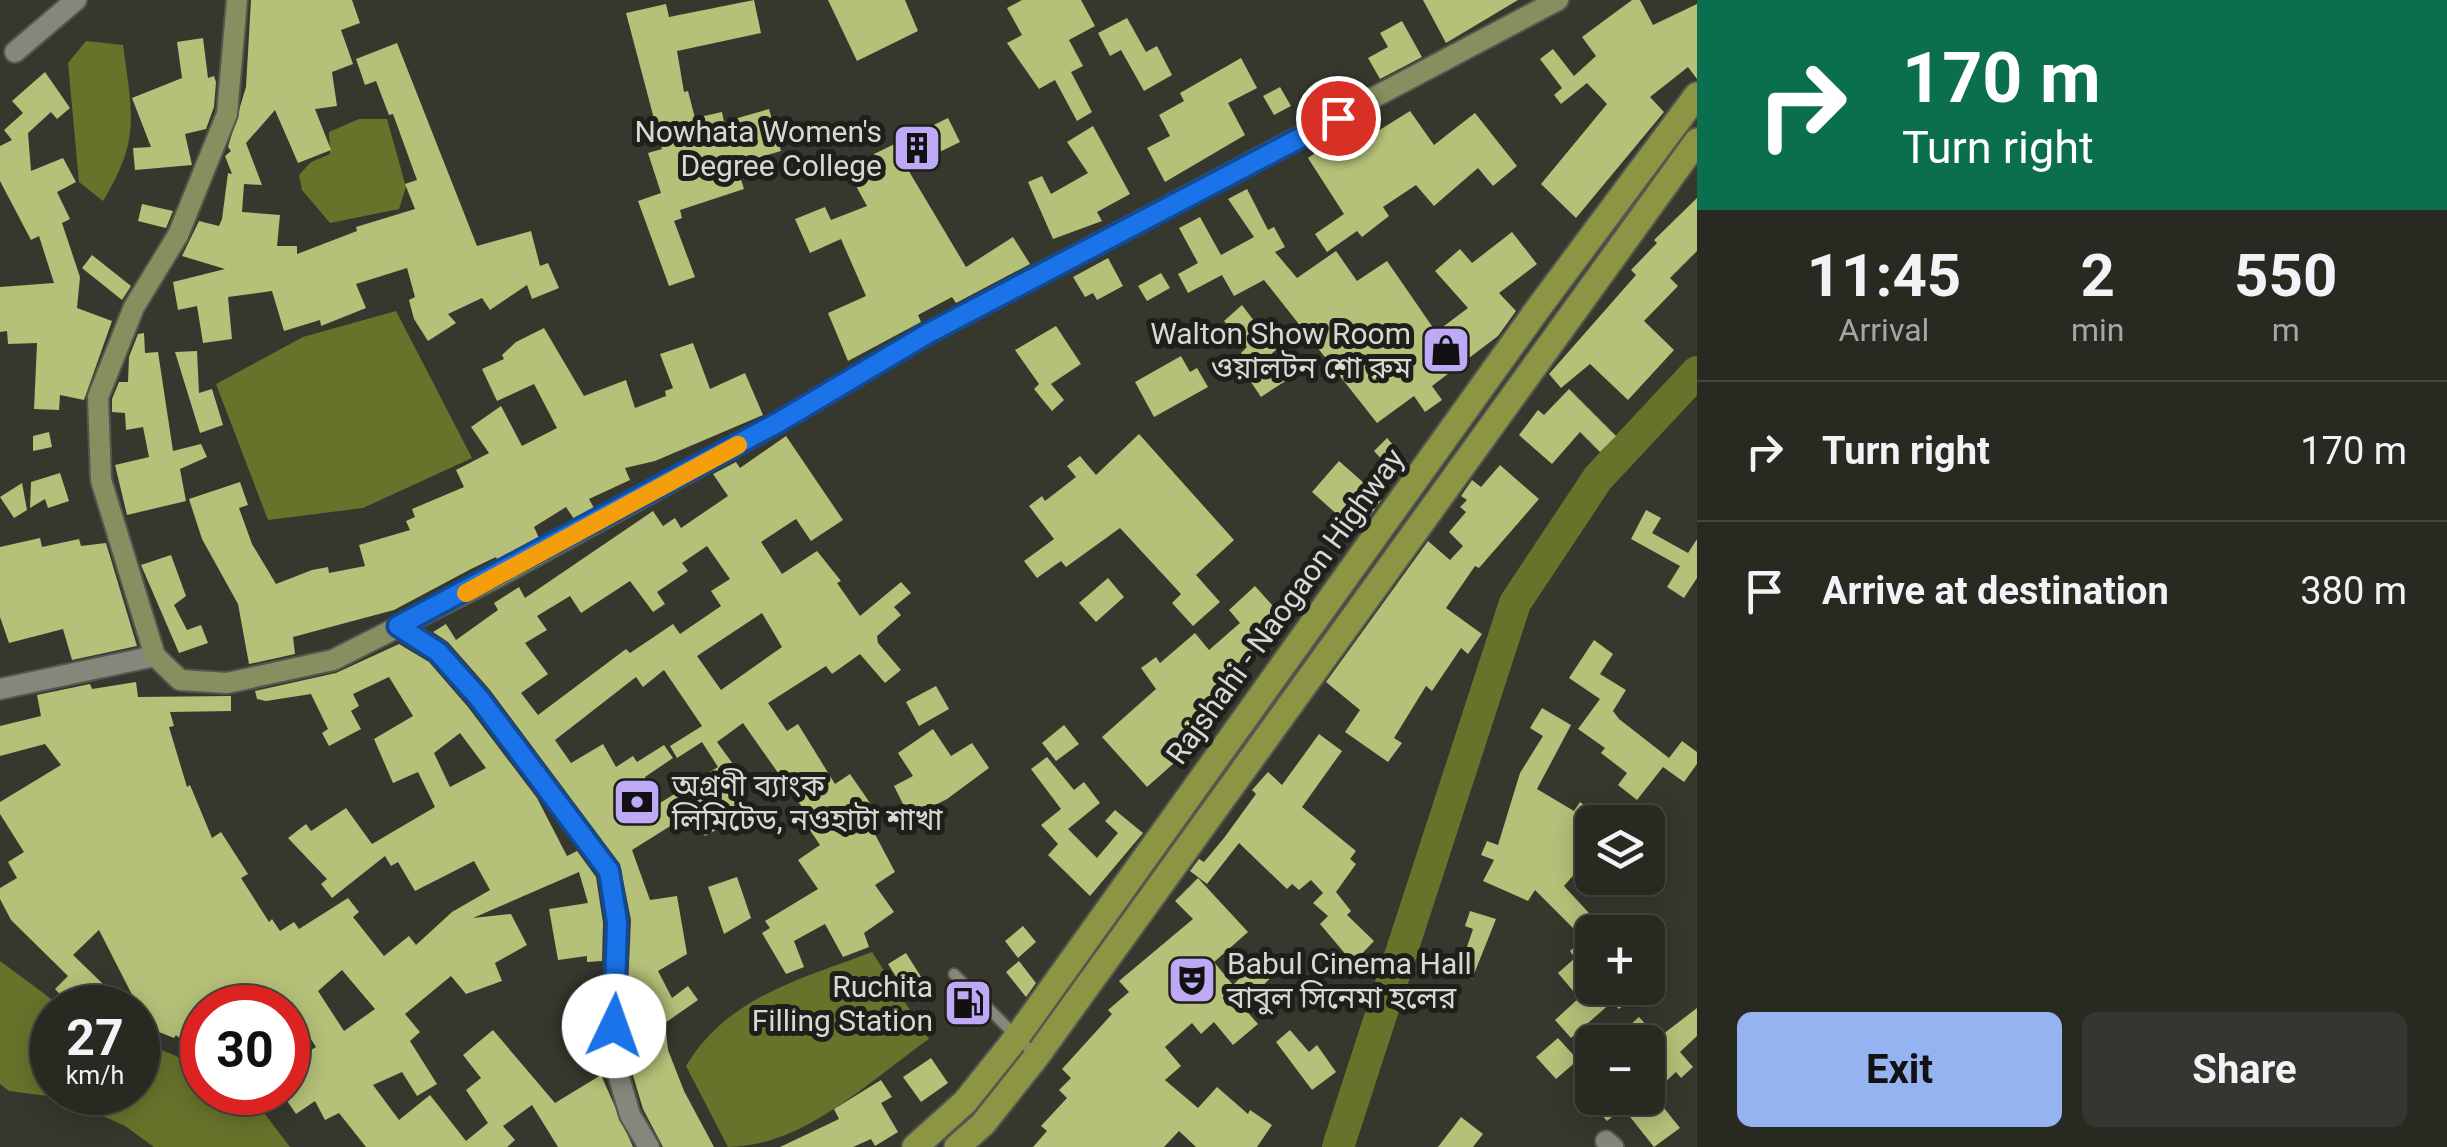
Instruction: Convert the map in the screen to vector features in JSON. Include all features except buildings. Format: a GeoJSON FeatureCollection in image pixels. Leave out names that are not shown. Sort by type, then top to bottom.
{"type":"FeatureCollection","features":[{"type":"Feature","properties":{"kind":"main road","name":"Rajshahi - Naogaon Highway"},"geometry":{"type":"LineString","coordinates":[[915,1147],[965,1102],[1017,1037],[1537,310],[1697,94]]}},
{"type":"Feature","properties":{"kind":"main road","name":"Rajshahi - Naogaon Highway"},"geometry":{"type":"LineString","coordinates":[[957,1147],[983,1124],[1037,1056],[1697,141]]}},
{"type":"Feature","properties":{"kind":"street"},"geometry":{"type":"LineString","coordinates":[[15,52],[76,0]]}},
{"type":"Feature","properties":{"kind":"street"},"geometry":{"type":"LineString","coordinates":[[237,0],[227,114],[178,235],[134,307],[98,397],[101,480],[155,656],[180,680],[227,683],[333,660],[779,422],[927,334],[1558,0]]}},
{"type":"Feature","properties":{"kind":"street"},"geometry":{"type":"LineString","coordinates":[[398,626],[438,652],[479,698],[609,871],[617,922],[612,1054],[630,1115],[649,1147]]}},
{"type":"Feature","properties":{"kind":"street"},"geometry":{"type":"LineString","coordinates":[[0,688],[155,656]]}},
{"type":"Feature","properties":{"kind":"lane"},"geometry":{"type":"LineString","coordinates":[[954,974],[1037,1056]]}},
{"type":"Feature","properties":{"kind":"shaded area"},"geometry":{"type":"Polygon","coordinates":[[[86,41],[123,45],[131,108],[123,160],[103,201],[79,182],[68,63],[86,41]]]}},
{"type":"Feature","properties":{"kind":"shaded area"},"geometry":{"type":"Polygon","coordinates":[[[359,119],[387,119],[406,187],[399,209],[330,223],[302,190],[299,175],[311,162],[330,154],[329,132],[359,119]]]}},
{"type":"Feature","properties":{"kind":"shaded area"},"geometry":{"type":"Polygon","coordinates":[[[396,311],[472,458],[363,508],[268,520],[216,384],[303,337],[396,311]]]}},
{"type":"Feature","properties":{"kind":"shaded area"},"geometry":{"type":"Polygon","coordinates":[[[872,952],[929,1039],[809,1124],[756,1144],[728,1147],[686,1066],[703,1042],[722,1023],[768,993],[872,952]]]}},
{"type":"Feature","properties":{"kind":"shaded area"},"geometry":{"type":"Polygon","coordinates":[[[0,961],[32,985],[30,1094],[9,1091],[0,1084],[0,961]]]}},
{"type":"Feature","properties":{"kind":"shaded area"},"geometry":{"type":"Polygon","coordinates":[[[160,1049],[180,1058],[180,1115],[265,1115],[290,1147],[154,1147],[101,1115],[160,1115],[160,1049]]]}},
{"type":"Feature","properties":{"kind":"waterway"},"geometry":{"type":"LineString","coordinates":[[1338,1147],[1515,603],[1598,478],[1697,372]]}},
{"type":"Feature","properties":{"kind":"slow traffic"},"geometry":{"type":"LineString","coordinates":[[466,593],[738,445]]}},
{"type":"Feature","properties":{"kind":"place","name":"Nowhata Women's Degree College"},"geometry":{"type":"Point","coordinates":[917,148]}},
{"type":"Feature","properties":{"kind":"place","name":"Walton Show Room ওয়ালটন শো রুম"},"geometry":{"type":"Point","coordinates":[1446,350]}},
{"type":"Feature","properties":{"kind":"place","name":"অগ্রণী ব্যাংক লিমিটেড, নওহাটা শাখা"},"geometry":{"type":"Point","coordinates":[637,802]}},
{"type":"Feature","properties":{"kind":"place","name":"Babul Cinema Hall বাবুল সিনেমা হলের"},"geometry":{"type":"Point","coordinates":[1192,980]}},
{"type":"Feature","properties":{"kind":"place","name":"Ruchita Filling Station"},"geometry":{"type":"Point","coordinates":[968,1003]}},
{"type":"Feature","properties":{"kind":"route"},"geometry":{"type":"LineString","coordinates":[[614,1026],[617,922],[609,871],[479,698],[438,652],[398,626],[499,576],[779,422],[927,334],[1338,118]]}}]}
